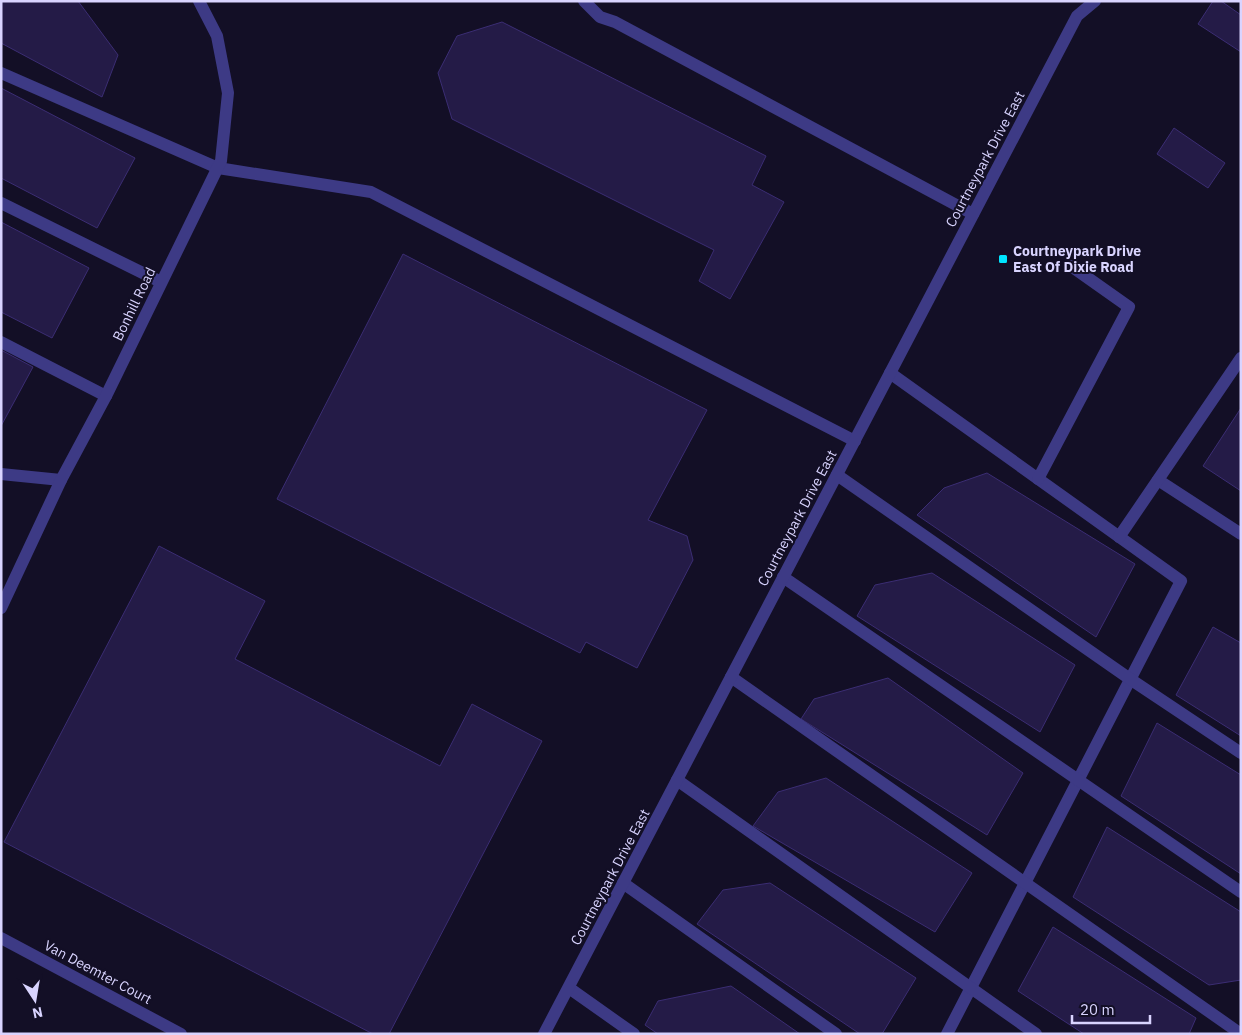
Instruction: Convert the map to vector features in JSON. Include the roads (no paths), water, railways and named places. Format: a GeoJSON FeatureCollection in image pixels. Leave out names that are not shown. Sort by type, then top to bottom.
{"type":"FeatureCollection","features":[{"type":"Feature","properties":{"kind":"street","name":"Bonhill Road"},"geometry":{"type":"LineString","coordinates":[[2,603],[221,161],[228,93],[216,36],[199,1]]}},
{"type":"Feature","properties":{"kind":"street"},"geometry":{"type":"LineString","coordinates":[[584,1],[600,17],[627,28],[973,214]]}},
{"type":"Feature","properties":{"kind":"street"},"geometry":{"type":"LineString","coordinates":[[1076,1],[1077,16]]}},
{"type":"Feature","properties":{"kind":"street","name":"Courtneypark Drive East"},"geometry":{"type":"LineString","coordinates":[[544,1034],[1077,16],[1095,1]]}},
{"type":"Feature","properties":{"kind":"street"},"geometry":{"type":"LineString","coordinates":[[1,73],[218,168],[371,192],[855,440]]}},
{"type":"Feature","properties":{"kind":"street"},"geometry":{"type":"LineString","coordinates":[[1,203],[162,282]]}},
{"type":"Feature","properties":{"kind":"street"},"geometry":{"type":"LineString","coordinates":[[1038,479],[1128,308],[1072,266]]}},
{"type":"Feature","properties":{"kind":"street"},"geometry":{"type":"LineString","coordinates":[[1,342],[106,396]]}},
{"type":"Feature","properties":{"kind":"street"},"geometry":{"type":"LineString","coordinates":[[1119,537],[1241,358]]}},
{"type":"Feature","properties":{"kind":"street"},"geometry":{"type":"LineString","coordinates":[[890,373],[1181,581],[947,1034]]}},
{"type":"Feature","properties":{"kind":"street"},"geometry":{"type":"LineString","coordinates":[[1,474],[62,480]]}},
{"type":"Feature","properties":{"kind":"street"},"geometry":{"type":"LineString","coordinates":[[837,475],[1130,679],[1241,753]]}},
{"type":"Feature","properties":{"kind":"street"},"geometry":{"type":"LineString","coordinates":[[1158,480],[1241,534]]}},
{"type":"Feature","properties":{"kind":"street"},"geometry":{"type":"LineString","coordinates":[[783,577],[1241,892]]}},
{"type":"Feature","properties":{"kind":"street"},"geometry":{"type":"LineString","coordinates":[[731,677],[1241,1034]]}},
{"type":"Feature","properties":{"kind":"street"},"geometry":{"type":"LineString","coordinates":[[677,780],[1036,1034]]}},
{"type":"Feature","properties":{"kind":"street"},"geometry":{"type":"LineString","coordinates":[[623,883],[836,1034]]}},
{"type":"Feature","properties":{"kind":"street","name":"Van Deemter Court"},"geometry":{"type":"LineString","coordinates":[[1,938],[181,1034]]}},
{"type":"Feature","properties":{"kind":"street"},"geometry":{"type":"LineString","coordinates":[[569,988],[634,1034]]}},
{"type":"Feature","properties":{"kind":"place","name":"Courtneypark Drive East Of Dixie Road"},"geometry":{"type":"Point","coordinates":[1003,259]}}]}
